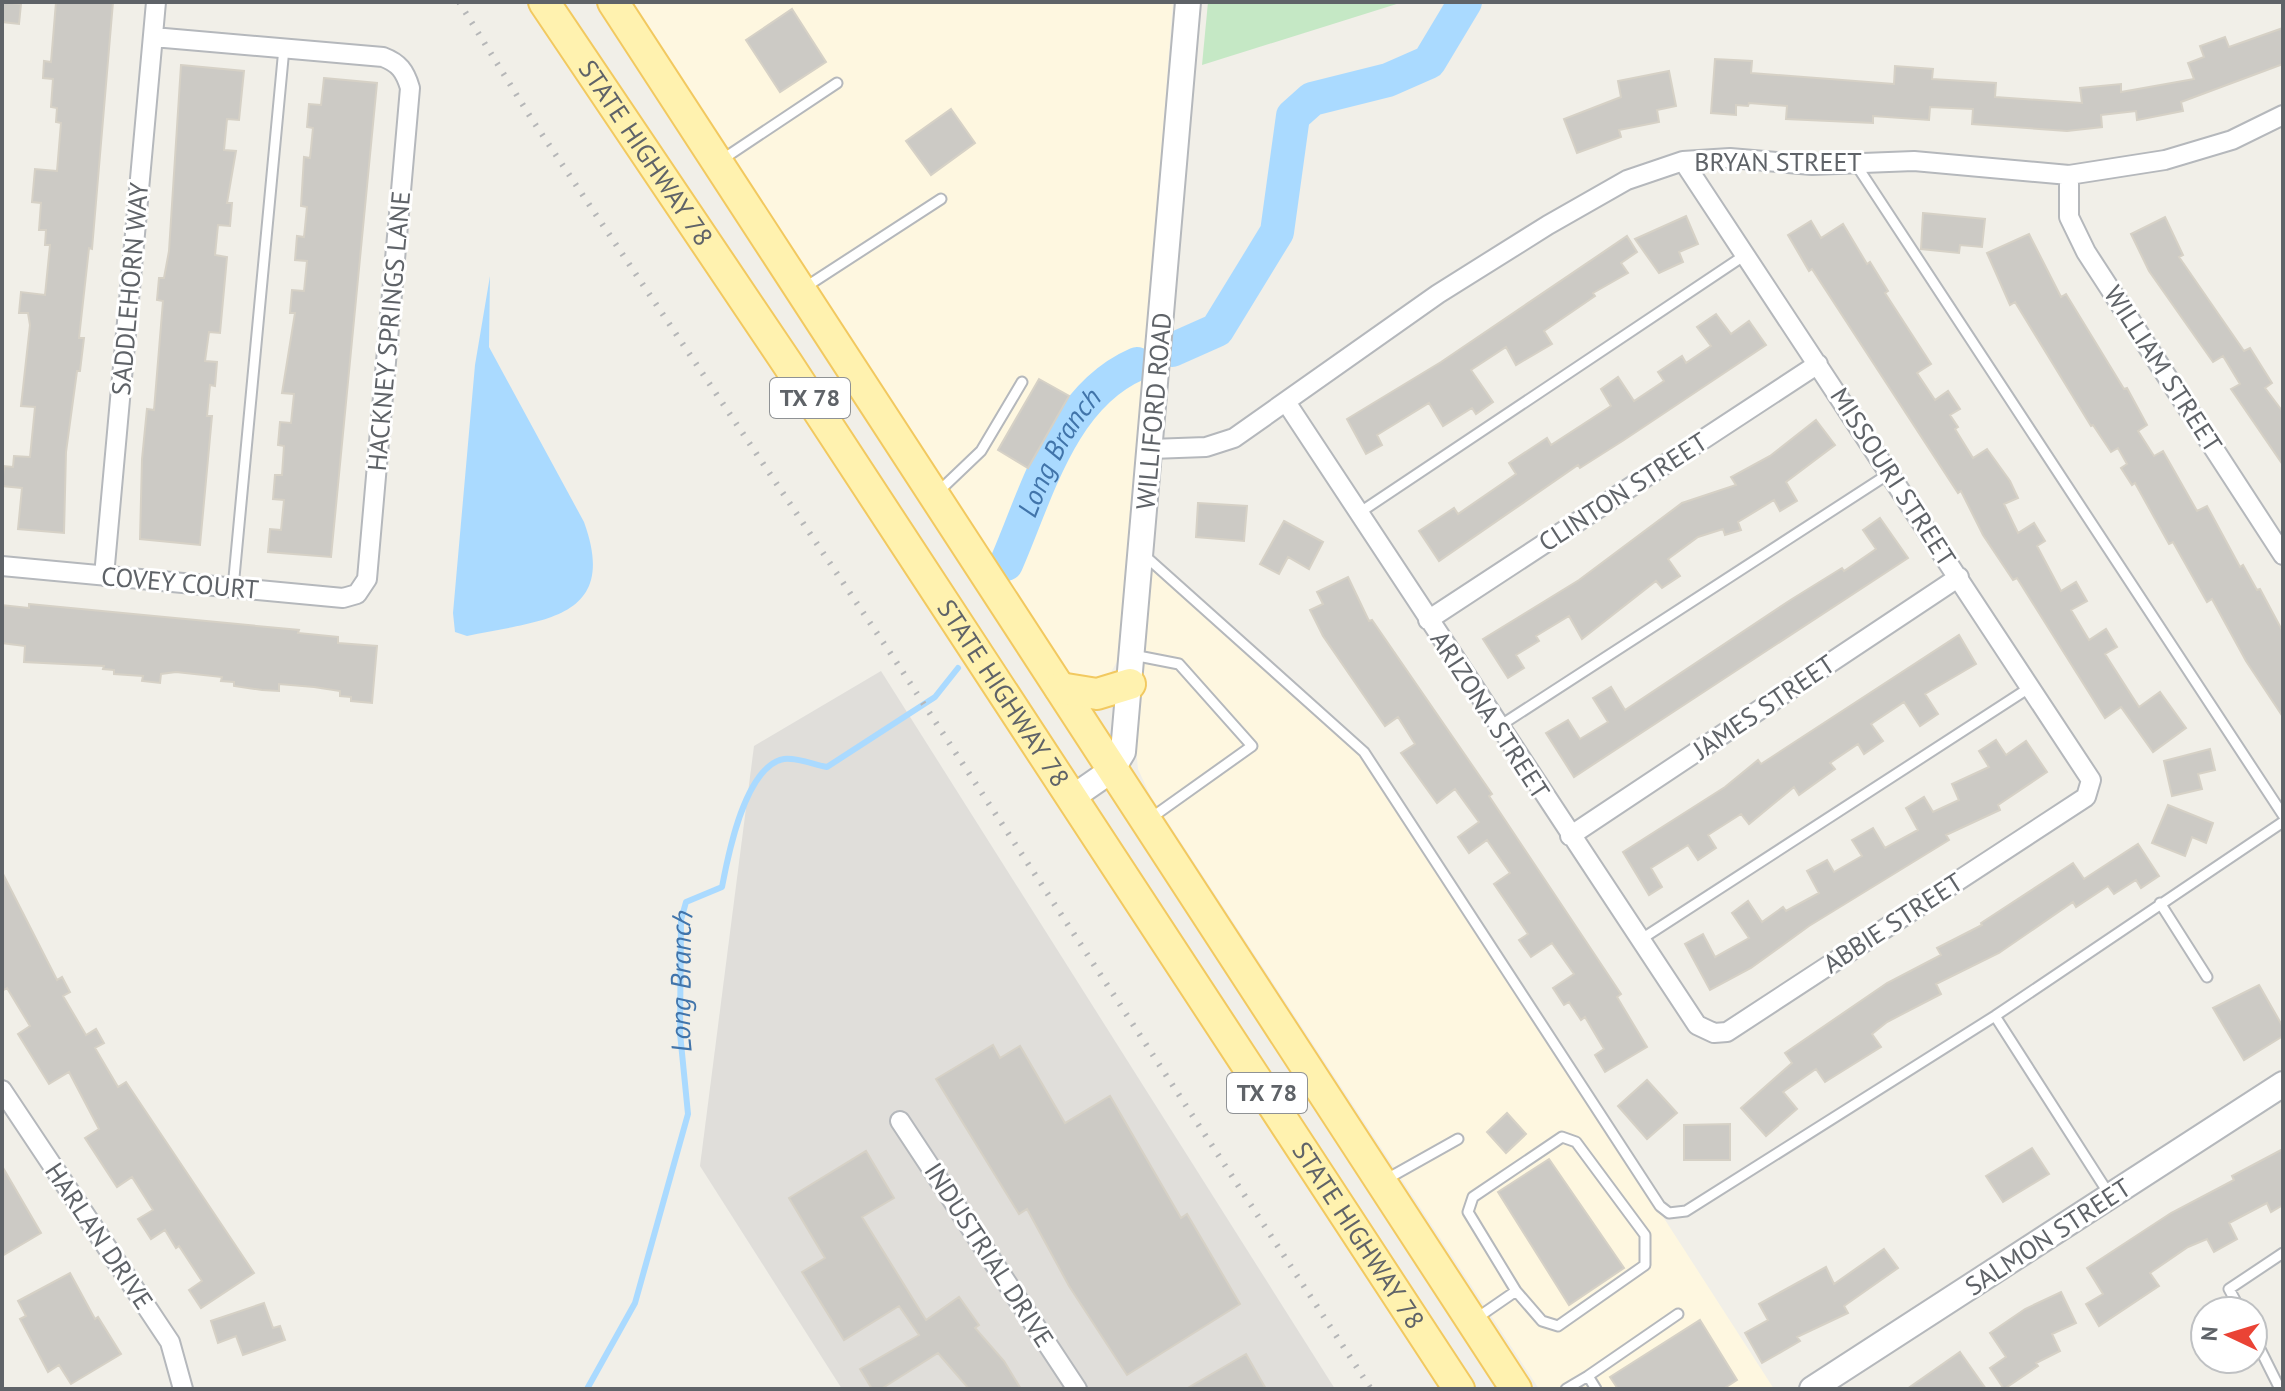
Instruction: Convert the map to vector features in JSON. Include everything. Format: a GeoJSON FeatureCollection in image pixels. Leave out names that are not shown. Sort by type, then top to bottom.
{"type":"FeatureCollection","features":[{"type":"Feature","properties":{"kind":"main road","name":"STATE HIGHWAY 78"},"geometry":{"type":"LineString","coordinates":[[544,2],[1073,797],[1459,1389]]}},
{"type":"Feature","properties":{"kind":"main road","name":"STATE HIGHWAY 78"},"geometry":{"type":"LineString","coordinates":[[613,2],[1516,1389]]}},
{"type":"Feature","properties":{"kind":"main road"},"geometry":{"type":"LineString","coordinates":[[1060,688],[1097,694],[1132,670]]}},
{"type":"Feature","properties":{"kind":"street","name":"SADDLEHORN WAY"},"geometry":{"type":"LineString","coordinates":[[104,576],[156,2]]}},
{"type":"Feature","properties":{"kind":"street","name":"WILLIFORD ROAD"},"geometry":{"type":"LineString","coordinates":[[1112,770],[1123,752],[1132,670],[1188,2]]}},
{"type":"Feature","properties":{"kind":"street"},"geometry":{"type":"LineString","coordinates":[[153,37],[284,48]]}},
{"type":"Feature","properties":{"kind":"street","name":"HACKNEY SPRINGS LANE"},"geometry":{"type":"LineString","coordinates":[[284,48],[383,57],[401,67],[410,88],[367,579],[357,594]]}},
{"type":"Feature","properties":{"kind":"street","name":"BRYAN STREET"},"geometry":{"type":"LineString","coordinates":[[1151,449],[1206,447],[1234,438],[1438,294],[1548,225],[1627,180],[1683,161],[1730,158],[1812,165],[1914,161],[2069,175],[2165,160],[2232,140],[2283,115]]}},
{"type":"Feature","properties":{"kind":"street","name":"MISSOURI STREET"},"geometry":{"type":"LineString","coordinates":[[1683,161],[2091,780],[2086,797]]}},
{"type":"Feature","properties":{"kind":"street","name":"WILLIAM STREET"},"geometry":{"type":"LineString","coordinates":[[2069,175],[2069,217],[2086,252],[2283,555]]}},
{"type":"Feature","properties":{"kind":"street","name":"CLINTON STREET"},"geometry":{"type":"LineString","coordinates":[[1428,620],[1818,364]]}},
{"type":"Feature","properties":{"kind":"street","name":"ARIZONA STREET"},"geometry":{"type":"LineString","coordinates":[[1286,402],[1697,1025]]}},
{"type":"Feature","properties":{"kind":"street","name":"COVEY COURT"},"geometry":{"type":"LineString","coordinates":[[2,566],[343,598],[357,594]]}},
{"type":"Feature","properties":{"kind":"street","name":"JAMES STREET"},"geometry":{"type":"LineString","coordinates":[[1570,836],[1959,577]]}},
{"type":"Feature","properties":{"kind":"street"},"geometry":{"type":"LineString","coordinates":[[1073,797],[1112,770]]}},
{"type":"Feature","properties":{"kind":"street","name":"ABBIE STREET"},"geometry":{"type":"LineString","coordinates":[[1697,1025],[1714,1033],[1727,1032],[2086,797]]}},
{"type":"Feature","properties":{"kind":"street","name":"SALMON STREET"},"geometry":{"type":"LineString","coordinates":[[1812,1389],[2283,1084]]}},
{"type":"Feature","properties":{"kind":"street","name":"HARLAN DRIVE"},"geometry":{"type":"LineString","coordinates":[[2,1090],[170,1342],[183,1389]]}},
{"type":"Feature","properties":{"kind":"street","name":"INDUSTRIAL DRIVE"},"geometry":{"type":"LineString","coordinates":[[900,1121],[1077,1389]]}},
{"type":"Feature","properties":{"kind":"lane"},"geometry":{"type":"LineString","coordinates":[[233,588],[284,48]]}},
{"type":"Feature","properties":{"kind":"lane"},"geometry":{"type":"LineString","coordinates":[[717,163],[837,83]]}},
{"type":"Feature","properties":{"kind":"lane"},"geometry":{"type":"LineString","coordinates":[[1855,163],[2283,815]]}},
{"type":"Feature","properties":{"kind":"lane"},"geometry":{"type":"LineString","coordinates":[[801,289],[941,199]]}},
{"type":"Feature","properties":{"kind":"lane"},"geometry":{"type":"LineString","coordinates":[[1359,513],[1745,254]]}},
{"type":"Feature","properties":{"kind":"lane"},"geometry":{"type":"LineString","coordinates":[[935,495],[981,451],[1022,382]]}},
{"type":"Feature","properties":{"kind":"lane"},"geometry":{"type":"LineString","coordinates":[[1498,727],[1890,473]]}},
{"type":"Feature","properties":{"kind":"lane"},"geometry":{"type":"LineString","coordinates":[[1142,554],[1364,752],[1660,1206],[1669,1213],[1686,1211],[1995,1016],[2283,822]]}},
{"type":"Feature","properties":{"kind":"lane"},"geometry":{"type":"LineString","coordinates":[[1132,670],[1179,664],[1252,746],[1146,821]]}},
{"type":"Feature","properties":{"kind":"lane"},"geometry":{"type":"LineString","coordinates":[[1640,940],[2029,688]]}},
{"type":"Feature","properties":{"kind":"lane"},"geometry":{"type":"LineString","coordinates":[[2160,903],[2207,977]]}},
{"type":"Feature","properties":{"kind":"lane"},"geometry":{"type":"LineString","coordinates":[[1995,1016],[2110,1197]]}},
{"type":"Feature","properties":{"kind":"lane"},"geometry":{"type":"LineString","coordinates":[[1562,1137],[1576,1142],[1645,1235],[1645,1265],[1558,1326],[1542,1321],[1516,1291],[1468,1212],[1473,1197],[1562,1137]]}},
{"type":"Feature","properties":{"kind":"lane"},"geometry":{"type":"LineString","coordinates":[[1382,1182],[1458,1139]]}},
{"type":"Feature","properties":{"kind":"lane"},"geometry":{"type":"LineString","coordinates":[[2232,1295],[2229,1289],[2283,1253]]}},
{"type":"Feature","properties":{"kind":"lane"},"geometry":{"type":"LineString","coordinates":[[1471,1322],[1516,1291]]}},
{"type":"Feature","properties":{"kind":"lane"},"geometry":{"type":"LineString","coordinates":[[1566,1389],[1678,1314]]}},
{"type":"Feature","properties":{"kind":"lane"},"geometry":{"type":"LineString","coordinates":[[2269,1367],[2280,1389]]}},
{"type":"Feature","properties":{"kind":"lane"},"geometry":{"type":"LineString","coordinates":[[1588,1376],[1596,1389]]}},
{"type":"Feature","properties":{"kind":"shaded area"},"geometry":{"type":"Polygon","coordinates":[[[629,2],[1173,2],[1123,651],[1106,681],[1073,679],[629,2]]]}},
{"type":"Feature","properties":{"kind":"shaded area"},"geometry":{"type":"Polygon","coordinates":[[[1151,561],[1372,765],[1774,1389],[1539,1389],[1150,795],[1138,769],[1135,738],[1151,561]]]}},
{"type":"Feature","properties":{"kind":"shaded area"},"geometry":{"type":"Polygon","coordinates":[[[881,671],[1335,1389],[842,1389],[700,1166],[754,746],[881,671]]]}},
{"type":"Feature","properties":{"kind":"green space"},"geometry":{"type":"Polygon","coordinates":[[[1208,2],[1403,2],[1202,65],[1208,2]]]}},
{"type":"Feature","properties":{"kind":"water"},"geometry":{"type":"Polygon","coordinates":[[[490,276],[489,347],[584,522],[592,555],[591,579],[582,597],[566,610],[546,619],[467,636],[455,632],[453,613],[475,365],[490,276]]]}},
{"type":"Feature","properties":{"kind":"building"},"geometry":{"type":"Polygon","coordinates":[[[2,2],[21,4],[19,24],[2,22],[2,2]]]}},
{"type":"Feature","properties":{"kind":"building"},"geometry":{"type":"Polygon","coordinates":[[[56,2],[113,2],[92,249],[89,248],[79,338],[84,338],[66,452],[64,533],[18,529],[22,488],[2,486],[4,466],[13,467],[14,456],[30,457],[35,407],[21,406],[30,325],[28,313],[19,313],[21,292],[45,295],[50,245],[45,245],[46,230],[39,230],[41,203],[32,202],[35,169],[57,171],[61,123],[56,122],[57,108],[51,107],[53,79],[43,78],[44,61],[51,62],[56,2]]]}},
{"type":"Feature","properties":{"kind":"building"},"geometry":{"type":"Polygon","coordinates":[[[792,9],[826,62],[780,92],[746,40],[792,9]]]}},
{"type":"Feature","properties":{"kind":"building"},"geometry":{"type":"Polygon","coordinates":[[[2283,28],[2283,64],[2181,102],[2183,111],[2137,120],[2136,111],[2101,115],[2102,127],[2067,131],[1972,124],[1973,109],[1930,107],[1929,120],[1873,116],[1873,123],[1786,119],[1787,106],[1749,103],[1748,106],[1736,105],[1736,115],[1711,113],[1715,59],[1752,61],[1751,73],[1894,84],[1895,66],[1933,69],[1932,79],[1996,83],[1995,97],[2082,103],[2080,88],[2121,84],[2121,92],[2194,79],[2188,63],[2204,57],[2200,46],[2225,37],[2229,47],[2283,28]]]}},
{"type":"Feature","properties":{"kind":"building"},"geometry":{"type":"Polygon","coordinates":[[[181,65],[244,71],[239,120],[227,119],[224,150],[236,151],[227,203],[232,203],[230,226],[218,225],[215,255],[227,257],[220,333],[209,332],[205,361],[217,362],[215,386],[210,385],[207,416],[212,416],[200,545],[140,539],[142,459],[147,409],[154,410],[163,301],[157,300],[159,278],[164,278],[169,251],[181,65]]]}},
{"type":"Feature","properties":{"kind":"building"},"geometry":{"type":"Polygon","coordinates":[[[1669,71],[1676,106],[1657,110],[1659,122],[1619,130],[1621,137],[1577,153],[1564,119],[1621,97],[1618,81],[1669,71]]]}},
{"type":"Feature","properties":{"kind":"building"},"geometry":{"type":"Polygon","coordinates":[[[324,78],[377,83],[331,557],[268,552],[270,529],[281,530],[284,500],[273,499],[275,475],[282,475],[284,446],[278,445],[280,422],[291,423],[294,394],[282,393],[295,313],[290,313],[292,290],[304,291],[307,261],[295,260],[297,236],[304,237],[307,207],[301,206],[304,157],[310,158],[313,128],[307,127],[309,104],[321,105],[324,78]]]}},
{"type":"Feature","properties":{"kind":"building"},"geometry":{"type":"Polygon","coordinates":[[[951,109],[975,143],[931,175],[906,141],[951,109]]]}},
{"type":"Feature","properties":{"kind":"building"},"geometry":{"type":"Polygon","coordinates":[[[1923,213],[1985,219],[1982,247],[1960,245],[1959,253],[1921,249],[1923,213]]]}},
{"type":"Feature","properties":{"kind":"building"},"geometry":{"type":"Polygon","coordinates":[[[1686,216],[1698,244],[1679,252],[1683,262],[1659,273],[1635,239],[1686,216]]]}},
{"type":"Feature","properties":{"kind":"building"},"geometry":{"type":"Polygon","coordinates":[[[2165,217],[2183,255],[2179,257],[2244,351],[2250,348],[2272,383],[2265,388],[2283,412],[2283,465],[2231,389],[2240,384],[2223,356],[2213,362],[2149,271],[2131,234],[2165,217]]]}},
{"type":"Feature","properties":{"kind":"building"},"geometry":{"type":"Polygon","coordinates":[[[1811,221],[1821,238],[1843,224],[1867,264],[1870,262],[1888,291],[1885,293],[1931,364],[1917,373],[1935,400],[1948,391],[1960,409],[1950,415],[1973,458],[1987,449],[2010,481],[2018,498],[2004,504],[2018,533],[2034,523],[2045,541],[2037,546],[2061,591],[2076,582],[2087,601],[2071,610],[2089,640],[2106,629],[2117,647],[2105,654],[2139,707],[2160,692],[2186,728],[2153,752],[2121,707],[2105,718],[2017,578],[2013,580],[1983,535],[1961,491],[1958,493],[1812,269],[1809,271],[1788,235],[1811,221]]]}},
{"type":"Feature","properties":{"kind":"building"},"geometry":{"type":"Polygon","coordinates":[[[2029,234],[2061,297],[2066,294],[2124,389],[2127,388],[2147,425],[2138,431],[2154,456],[2163,451],[2197,511],[2207,506],[2240,567],[2243,565],[2257,590],[2260,589],[2283,632],[2283,717],[2246,661],[2212,599],[2207,602],[2173,542],[2169,544],[2135,483],[2132,485],[2121,468],[2127,464],[2118,448],[2111,452],[2091,426],[2015,302],[2010,305],[1987,253],[2029,234]]]}},
{"type":"Feature","properties":{"kind":"building"},"geometry":{"type":"Polygon","coordinates":[[[1627,236],[1637,252],[1621,263],[1628,273],[1593,293],[1595,296],[1544,331],[1552,344],[1516,365],[1506,347],[1471,370],[1493,402],[1476,414],[1472,408],[1443,426],[1429,403],[1377,435],[1382,445],[1366,454],[1347,419],[1441,362],[1627,236]]]}},
{"type":"Feature","properties":{"kind":"building"},"geometry":{"type":"Polygon","coordinates":[[[1716,314],[1731,334],[1749,321],[1766,345],[1624,440],[1580,468],[1578,465],[1439,561],[1419,531],[1454,508],[1458,514],[1516,474],[1509,463],[1547,438],[1551,445],[1611,406],[1601,389],[1618,377],[1634,401],[1664,381],[1658,372],[1682,356],[1686,363],[1711,346],[1697,327],[1716,314]]]}},
{"type":"Feature","properties":{"kind":"building"},"geometry":{"type":"Polygon","coordinates":[[[1039,379],[1069,396],[1028,468],[998,450],[1039,379]]]}},
{"type":"Feature","properties":{"kind":"building"},"geometry":{"type":"Polygon","coordinates":[[[1816,420],[1835,445],[1786,482],[1797,501],[1780,511],[1774,500],[1738,522],[1741,530],[1725,535],[1723,529],[1698,537],[1668,559],[1680,576],[1662,588],[1656,581],[1582,639],[1569,616],[1536,636],[1539,641],[1516,655],[1524,668],[1508,678],[1483,639],[1579,580],[1682,503],[1736,485],[1731,477],[1770,456],[1816,420]]]}},
{"type":"Feature","properties":{"kind":"building"},"geometry":{"type":"Polygon","coordinates":[[[1198,503],[1247,506],[1244,541],[1196,537],[1198,503]]]}},
{"type":"Feature","properties":{"kind":"building"},"geometry":{"type":"Polygon","coordinates":[[[1880,518],[1908,558],[1574,777],[1546,733],[1568,720],[1580,739],[1608,722],[1593,698],[1611,687],[1625,710],[1792,599],[1842,568],[1844,571],[1876,549],[1863,530],[1880,518]]]}},
{"type":"Feature","properties":{"kind":"building"},"geometry":{"type":"Polygon","coordinates":[[[1284,521],[1323,542],[1309,569],[1288,557],[1279,574],[1260,564],[1284,521]]]}},
{"type":"Feature","properties":{"kind":"building"},"geometry":{"type":"Polygon","coordinates":[[[1348,577],[1369,621],[1372,620],[1492,794],[1489,796],[1621,994],[1617,997],[1647,1047],[1605,1072],[1595,1055],[1604,1049],[1585,1017],[1581,1020],[1569,1002],[1564,1005],[1553,988],[1574,974],[1552,943],[1531,957],[1519,940],[1528,934],[1494,884],[1510,873],[1487,840],[1469,853],[1458,837],[1479,822],[1455,789],[1437,803],[1401,753],[1415,744],[1398,717],[1385,726],[1323,636],[1310,610],[1323,604],[1317,592],[1348,577]]]}},
{"type":"Feature","properties":{"kind":"building"},"geometry":{"type":"Polygon","coordinates":[[[29,604],[299,630],[298,633],[338,637],[338,643],[377,646],[372,703],[351,701],[351,697],[340,696],[340,691],[314,687],[279,684],[279,691],[262,690],[234,686],[234,682],[221,681],[222,677],[176,672],[161,674],[160,683],[142,681],[143,676],[114,674],[114,670],[103,669],[104,666],[24,662],[25,646],[2,643],[2,605],[29,608],[29,604]]]}},
{"type":"Feature","properties":{"kind":"building"},"geometry":{"type":"Polygon","coordinates":[[[1959,635],[1976,664],[1925,694],[1938,714],[1920,726],[1904,702],[1871,724],[1883,741],[1864,754],[1858,744],[1830,763],[1835,769],[1799,795],[1794,787],[1749,824],[1741,814],[1708,835],[1716,848],[1698,860],[1688,845],[1651,868],[1662,887],[1649,895],[1623,852],[1725,787],[1758,760],[1761,764],[1959,635]]]}},
{"type":"Feature","properties":{"kind":"building"},"geometry":{"type":"Polygon","coordinates":[[[1996,740],[2006,755],[2026,741],[2047,772],[1998,805],[2000,810],[1946,835],[1949,840],[1809,926],[1751,968],[1710,990],[1685,944],[1703,934],[1715,957],[1749,938],[1732,913],[1748,901],[1762,922],[1783,907],[1786,911],[1819,893],[1807,871],[1827,860],[1834,872],[1862,856],[1852,840],[1873,828],[1885,848],[1918,830],[1906,808],[1924,797],[1933,812],[1959,800],[1952,784],[1989,767],[1979,751],[1996,740]]]}},
{"type":"Feature","properties":{"kind":"building"},"geometry":{"type":"Polygon","coordinates":[[[2210,749],[2215,770],[2198,774],[2202,789],[2172,796],[2164,761],[2210,749]]]}},
{"type":"Feature","properties":{"kind":"building"},"geometry":{"type":"Polygon","coordinates":[[[2168,805],[2213,823],[2206,843],[2192,837],[2185,856],[2152,843],[2168,805]]]}},
{"type":"Feature","properties":{"kind":"building"},"geometry":{"type":"Polygon","coordinates":[[[2138,844],[2159,876],[2141,888],[2136,880],[2114,894],[2108,886],[2076,907],[2073,902],[1999,953],[1936,984],[1941,994],[1887,1022],[1872,1034],[1881,1047],[1825,1082],[1816,1069],[1783,1092],[1797,1109],[1766,1136],[1741,1108],[1792,1063],[1785,1053],[1887,983],[1941,955],[1937,948],[1982,925],[2073,863],[2084,879],[2138,844]]]}},
{"type":"Feature","properties":{"kind":"building"},"geometry":{"type":"Polygon","coordinates":[[[2,872],[57,980],[62,977],[70,992],[63,996],[86,1035],[96,1029],[104,1043],[95,1048],[118,1087],[126,1082],[254,1273],[201,1308],[189,1290],[202,1281],[179,1246],[176,1248],[165,1230],[151,1239],[138,1219],[153,1210],[132,1177],[117,1187],[85,1138],[99,1129],[69,1072],[49,1084],[18,1034],[30,1026],[7,988],[2,991],[2,872]]]}},
{"type":"Feature","properties":{"kind":"building"},"geometry":{"type":"Polygon","coordinates":[[[2259,985],[2283,1027],[2283,1036],[2244,1060],[2213,1008],[2259,985]]]}},
{"type":"Feature","properties":{"kind":"building"},"geometry":{"type":"Polygon","coordinates":[[[993,1045],[1000,1058],[1020,1046],[1065,1123],[1110,1096],[1181,1218],[1187,1214],[1240,1304],[1127,1375],[1069,1286],[1027,1209],[1019,1214],[936,1079],[993,1045]]]}},
{"type":"Feature","properties":{"kind":"building"},"geometry":{"type":"Polygon","coordinates":[[[1647,1080],[1677,1113],[1647,1139],[1618,1106],[1647,1080]]]}},
{"type":"Feature","properties":{"kind":"building"},"geometry":{"type":"Polygon","coordinates":[[[1507,1113],[1526,1134],[1506,1153],[1487,1132],[1507,1113]]]}},
{"type":"Feature","properties":{"kind":"building"},"geometry":{"type":"Polygon","coordinates":[[[1730,1124],[1730,1160],[1684,1160],[1684,1125],[1730,1124]]]}},
{"type":"Feature","properties":{"kind":"building"},"geometry":{"type":"Polygon","coordinates":[[[2032,1148],[2049,1174],[2003,1202],[1986,1176],[2032,1148]]]}},
{"type":"Feature","properties":{"kind":"building"},"geometry":{"type":"Polygon","coordinates":[[[2283,1149],[2283,1205],[2271,1212],[2267,1203],[2229,1223],[2237,1239],[2214,1252],[2207,1239],[2188,1247],[2150,1273],[2159,1286],[2099,1326],[2086,1304],[2103,1294],[2087,1268],[2171,1213],[2234,1180],[2232,1176],[2283,1149]]]}},
{"type":"Feature","properties":{"kind":"building"},"geometry":{"type":"Polygon","coordinates":[[[866,1151],[894,1198],[862,1217],[926,1320],[959,1297],[979,1325],[975,1328],[1004,1361],[1021,1389],[969,1389],[938,1353],[881,1389],[872,1389],[860,1369],[919,1335],[899,1306],[844,1340],[802,1272],[825,1258],[789,1198],[866,1151]]]}},
{"type":"Feature","properties":{"kind":"building"},"geometry":{"type":"Polygon","coordinates":[[[1549,1159],[1624,1268],[1569,1305],[1498,1192],[1549,1159]]]}},
{"type":"Feature","properties":{"kind":"building"},"geometry":{"type":"Polygon","coordinates":[[[2,1166],[41,1233],[2,1256],[2,1166]]]}},
{"type":"Feature","properties":{"kind":"building"},"geometry":{"type":"Polygon","coordinates":[[[1884,1249],[1898,1268],[1844,1306],[1848,1313],[1797,1337],[1800,1341],[1762,1363],[1745,1333],[1768,1320],[1759,1304],[1826,1267],[1834,1284],[1884,1249]]]}},
{"type":"Feature","properties":{"kind":"building"},"geometry":{"type":"Polygon","coordinates":[[[70,1273],[95,1319],[98,1317],[121,1354],[71,1384],[59,1365],[48,1372],[20,1319],[26,1316],[18,1301],[70,1273]]]}},
{"type":"Feature","properties":{"kind":"building"},"geometry":{"type":"Polygon","coordinates":[[[2061,1292],[2076,1323],[2052,1334],[2060,1351],[2036,1363],[2038,1366],[2004,1389],[1990,1368],[2006,1357],[1990,1333],[2025,1309],[2061,1292]]]}},
{"type":"Feature","properties":{"kind":"building"},"geometry":{"type":"Polygon","coordinates":[[[264,1303],[273,1328],[280,1326],[285,1340],[243,1355],[236,1336],[218,1343],[211,1321],[264,1303]]]}},
{"type":"Feature","properties":{"kind":"building"},"geometry":{"type":"Polygon","coordinates":[[[1700,1320],[1737,1380],[1723,1389],[1618,1389],[1610,1377],[1700,1320]]]}},
{"type":"Feature","properties":{"kind":"building"},"geometry":{"type":"Polygon","coordinates":[[[1960,1352],[1986,1389],[1907,1389],[1960,1352]]]}},
{"type":"Feature","properties":{"kind":"building"},"geometry":{"type":"Polygon","coordinates":[[[1246,1354],[1266,1389],[1186,1389],[1246,1354]]]}},
{"type":"Feature","properties":{"kind":"waterway","name":"Long Branch"},"geometry":{"type":"LineString","coordinates":[[1172,350],[1217,330],[1277,232],[1293,116],[1312,99],[1388,80],[1429,62],[1465,2]]}},
{"type":"Feature","properties":{"kind":"waterway","name":"Long Branch"},"geometry":{"type":"LineString","coordinates":[[1006,564],[1041,478],[1070,423],[1089,399],[1111,379],[1137,364]]}},
{"type":"Feature","properties":{"kind":"waterway","name":"Long Branch"},"geometry":{"type":"LineString","coordinates":[[587,1389],[635,1303],[688,1114],[680,1033],[681,920],[686,902],[722,887],[741,814],[759,777],[770,765],[789,759],[827,767],[935,697],[958,668]]}},
{"type":"Feature","properties":{"kind":"railway"},"geometry":{"type":"LineString","coordinates":[[459,2],[531,118],[895,660],[1371,1389]]}}]}
